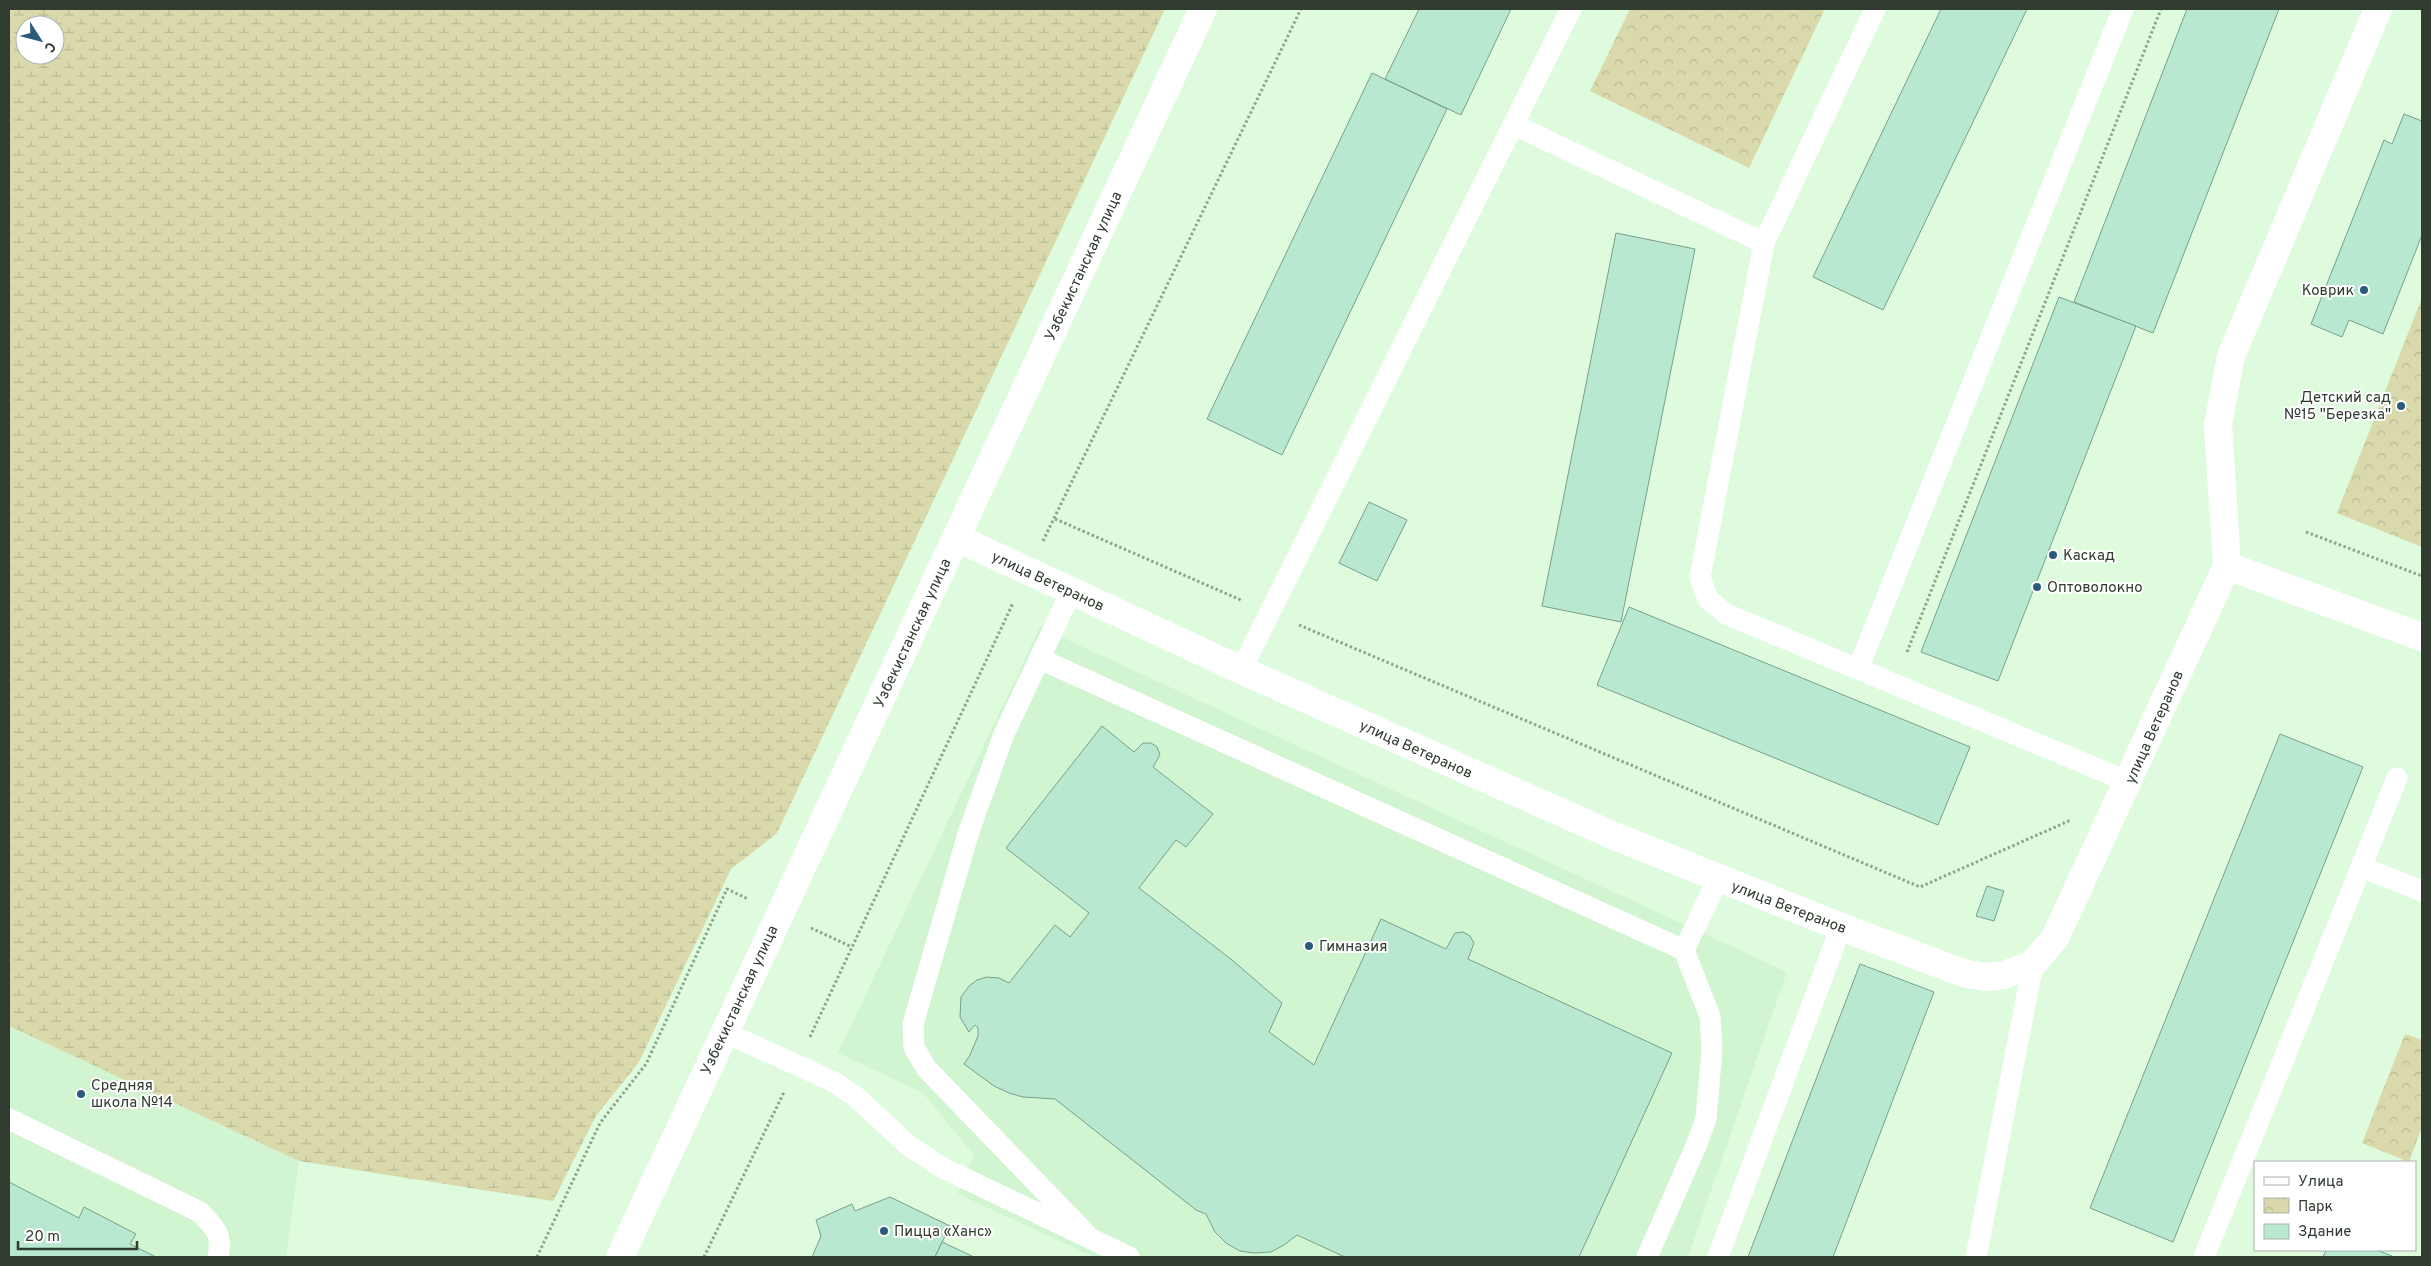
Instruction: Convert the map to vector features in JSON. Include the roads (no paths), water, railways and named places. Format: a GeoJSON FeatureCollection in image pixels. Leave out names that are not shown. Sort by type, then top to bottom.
{"type":"FeatureCollection","features":[{"type":"Feature","properties":{"kind":"street","name":"Узбекистанская улица"},"geometry":{"type":"LineString","coordinates":[[620,1257],[1204,9]]}},
{"type":"Feature","properties":{"kind":"street"},"geometry":{"type":"LineString","coordinates":[[2378,9],[2231,356],[2218,425],[2227,566],[2422,638]]}},
{"type":"Feature","properties":{"kind":"street","name":"улица Ветеранов"},"geometry":{"type":"LineString","coordinates":[[957,538],[1071,592],[1458,768],[1718,879],[1963,973],[1985,976],[2004,975],[2033,964],[2056,938],[2227,566]]}},
{"type":"Feature","properties":{"kind":"lane"},"geometry":{"type":"LineString","coordinates":[[1241,670],[1571,9]]}},
{"type":"Feature","properties":{"kind":"lane"},"geometry":{"type":"LineString","coordinates":[[1874,9],[1764,243],[1700,577],[1708,599],[1726,614],[1858,669],[2125,790]]}},
{"type":"Feature","properties":{"kind":"lane"},"geometry":{"type":"LineString","coordinates":[[1858,669],[2123,9]]}},
{"type":"Feature","properties":{"kind":"lane"},"geometry":{"type":"LineString","coordinates":[[1514,125],[1764,243]]}},
{"type":"Feature","properties":{"kind":"lane"},"geometry":{"type":"LineString","coordinates":[[1071,592],[1004,734],[969,831],[913,1024],[914,1047],[926,1068],[1091,1239]]}},
{"type":"Feature","properties":{"kind":"lane"},"geometry":{"type":"LineString","coordinates":[[1040,659],[1684,950],[1710,1016],[1712,1049],[1706,1120],[1647,1257]]}},
{"type":"Feature","properties":{"kind":"lane"},"geometry":{"type":"LineString","coordinates":[[2204,1257],[2397,778]]}},
{"type":"Feature","properties":{"kind":"lane"},"geometry":{"type":"LineString","coordinates":[[2361,867],[2422,890]]}},
{"type":"Feature","properties":{"kind":"lane"},"geometry":{"type":"LineString","coordinates":[[1684,950],[1718,879]]}},
{"type":"Feature","properties":{"kind":"lane"},"geometry":{"type":"LineString","coordinates":[[1718,1257],[1841,927]]}},
{"type":"Feature","properties":{"kind":"lane"},"geometry":{"type":"LineString","coordinates":[[1976,1257],[2033,964]]}},
{"type":"Feature","properties":{"kind":"lane"},"geometry":{"type":"LineString","coordinates":[[724,1032],[832,1081],[855,1096],[923,1157],[964,1179],[1129,1257]]}},
{"type":"Feature","properties":{"kind":"lane"},"geometry":{"type":"LineString","coordinates":[[9,1119],[200,1212],[218,1230],[220,1248],[218,1257]]}},
{"type":"Feature","properties":{"kind":"place","name":"Коврик"},"geometry":{"type":"Point","coordinates":[2364,290]}},
{"type":"Feature","properties":{"kind":"place","name":"Детский сад №15 \"Березка\""},"geometry":{"type":"Point","coordinates":[2401,406]}},
{"type":"Feature","properties":{"kind":"place","name":"Каскад"},"geometry":{"type":"Point","coordinates":[2053,555]}},
{"type":"Feature","properties":{"kind":"place","name":"Оптоволокно"},"geometry":{"type":"Point","coordinates":[2037,587]}},
{"type":"Feature","properties":{"kind":"place","name":"Гимназия"},"geometry":{"type":"Point","coordinates":[1309,946]}},
{"type":"Feature","properties":{"kind":"place","name":"Средняя школа №14"},"geometry":{"type":"Point","coordinates":[81,1094]}},
{"type":"Feature","properties":{"kind":"place","name":"Пицца «Ханс»"},"geometry":{"type":"Point","coordinates":[884,1231]}}]}
